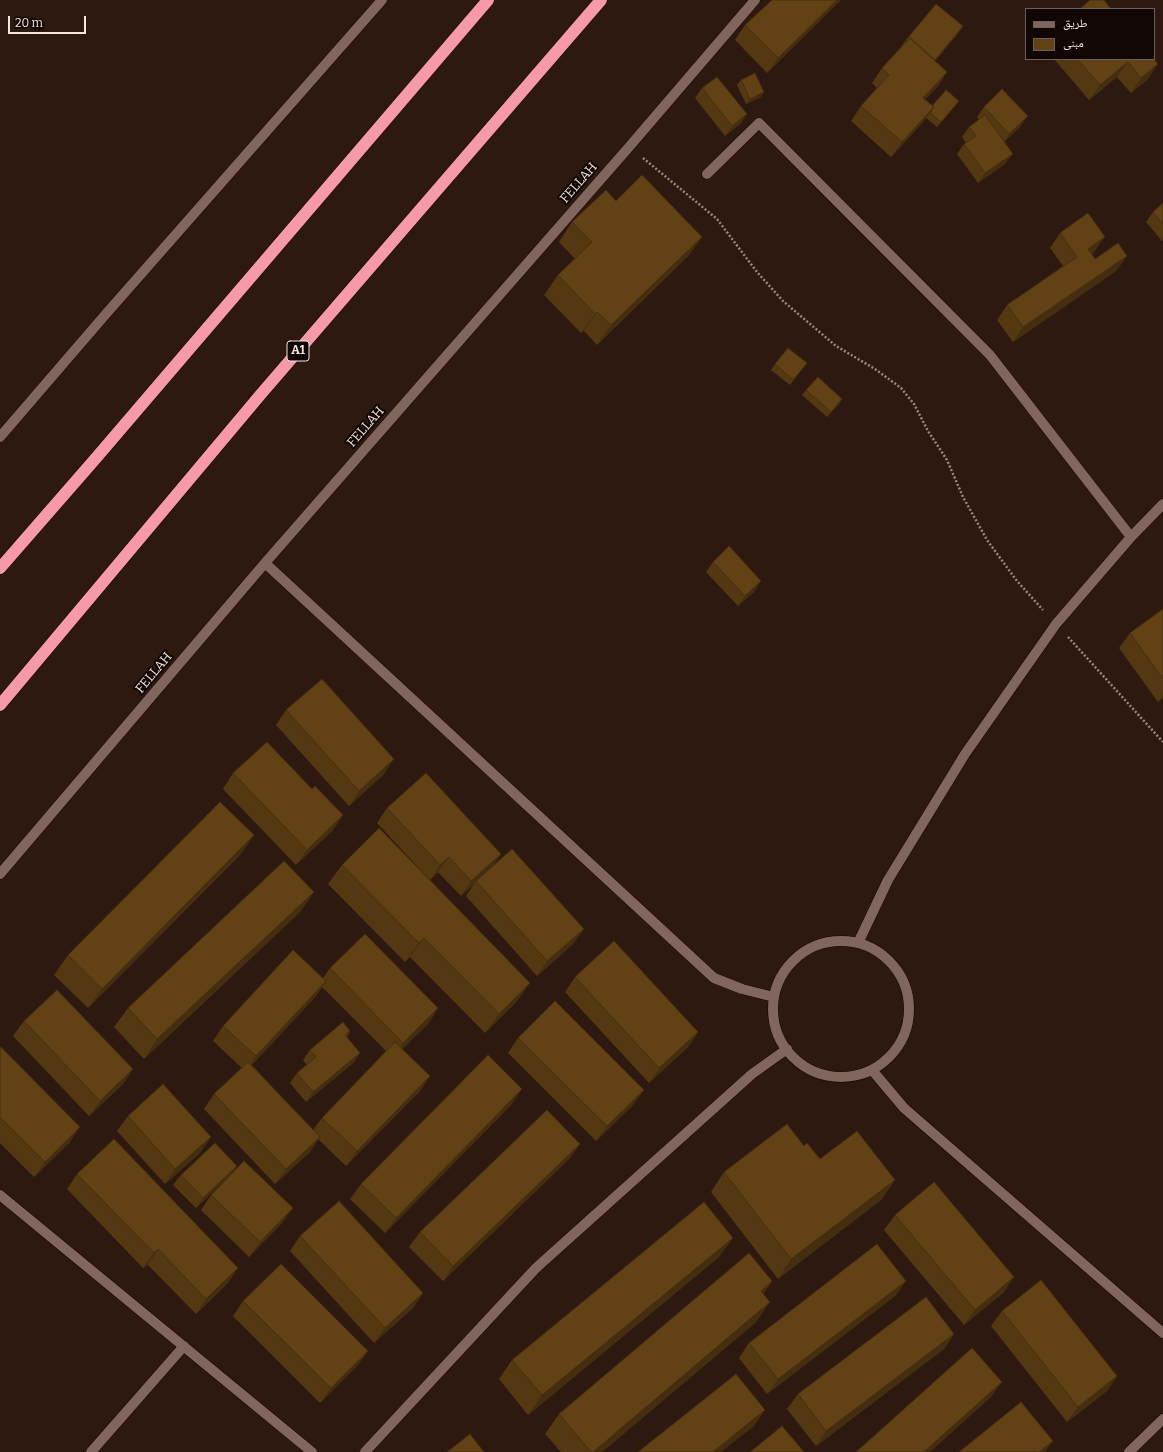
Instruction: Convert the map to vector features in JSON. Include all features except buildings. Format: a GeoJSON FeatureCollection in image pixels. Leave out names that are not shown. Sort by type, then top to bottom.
{"type":"FeatureCollection","features":[{"type":"Feature","properties":{"kind":"highway"},"geometry":{"type":"LineString","coordinates":[[0,568],[101,453],[488,0]]}},
{"type":"Feature","properties":{"kind":"highway","name":"A1"},"geometry":{"type":"LineString","coordinates":[[0,705],[261,394],[601,0]]}},
{"type":"Feature","properties":{"kind":"street"},"geometry":{"type":"LineString","coordinates":[[0,438],[105,315],[382,0]]}},
{"type":"Feature","properties":{"kind":"street","name":"FELLAH"},"geometry":{"type":"LineString","coordinates":[[0,874],[265,563],[629,147],[755,0]]}},
{"type":"Feature","properties":{"kind":"street"},"geometry":{"type":"LineString","coordinates":[[707,174],[759,123],[990,355],[1131,537]]}},
{"type":"Feature","properties":{"kind":"street"},"geometry":{"type":"LineString","coordinates":[[858,943],[888,880],[965,754],[1056,624],[1131,537],[1163,504]]}},
{"type":"Feature","properties":{"kind":"street"},"geometry":{"type":"LineString","coordinates":[[265,563],[714,978],[742,989],[774,997]]}},
{"type":"Feature","properties":{"kind":"street"},"geometry":{"type":"LineString","coordinates":[[835,942],[858,943],[880,953],[896,969],[907,990],[910,1014],[904,1036],[891,1056],[872,1070],[852,1077],[830,1076],[810,1070],[792,1057],[780,1039],[773,1019],[774,997],[781,977],[794,960],[812,948],[835,942]]}},
{"type":"Feature","properties":{"kind":"street"},"geometry":{"type":"LineString","coordinates":[[365,1452],[536,1268],[752,1074],[787,1049]]}},
{"type":"Feature","properties":{"kind":"street"},"geometry":{"type":"LineString","coordinates":[[872,1070],[904,1108],[1163,1333]]}},
{"type":"Feature","properties":{"kind":"street"},"geometry":{"type":"LineString","coordinates":[[0,1195],[312,1452]]}},
{"type":"Feature","properties":{"kind":"street"},"geometry":{"type":"LineString","coordinates":[[91,1452],[184,1346]]}},
{"type":"Feature","properties":{"kind":"street"},"geometry":{"type":"LineString","coordinates":[[1129,1452],[1163,1419]]}},
{"type":"Feature","properties":{"kind":"path"},"geometry":{"type":"LineString","coordinates":[[629,147],[717,219],[757,272],[783,302],[836,346],[876,369],[901,388],[914,404],[928,431],[946,460],[963,497],[987,540],[1017,581],[1163,742]]}}]}
